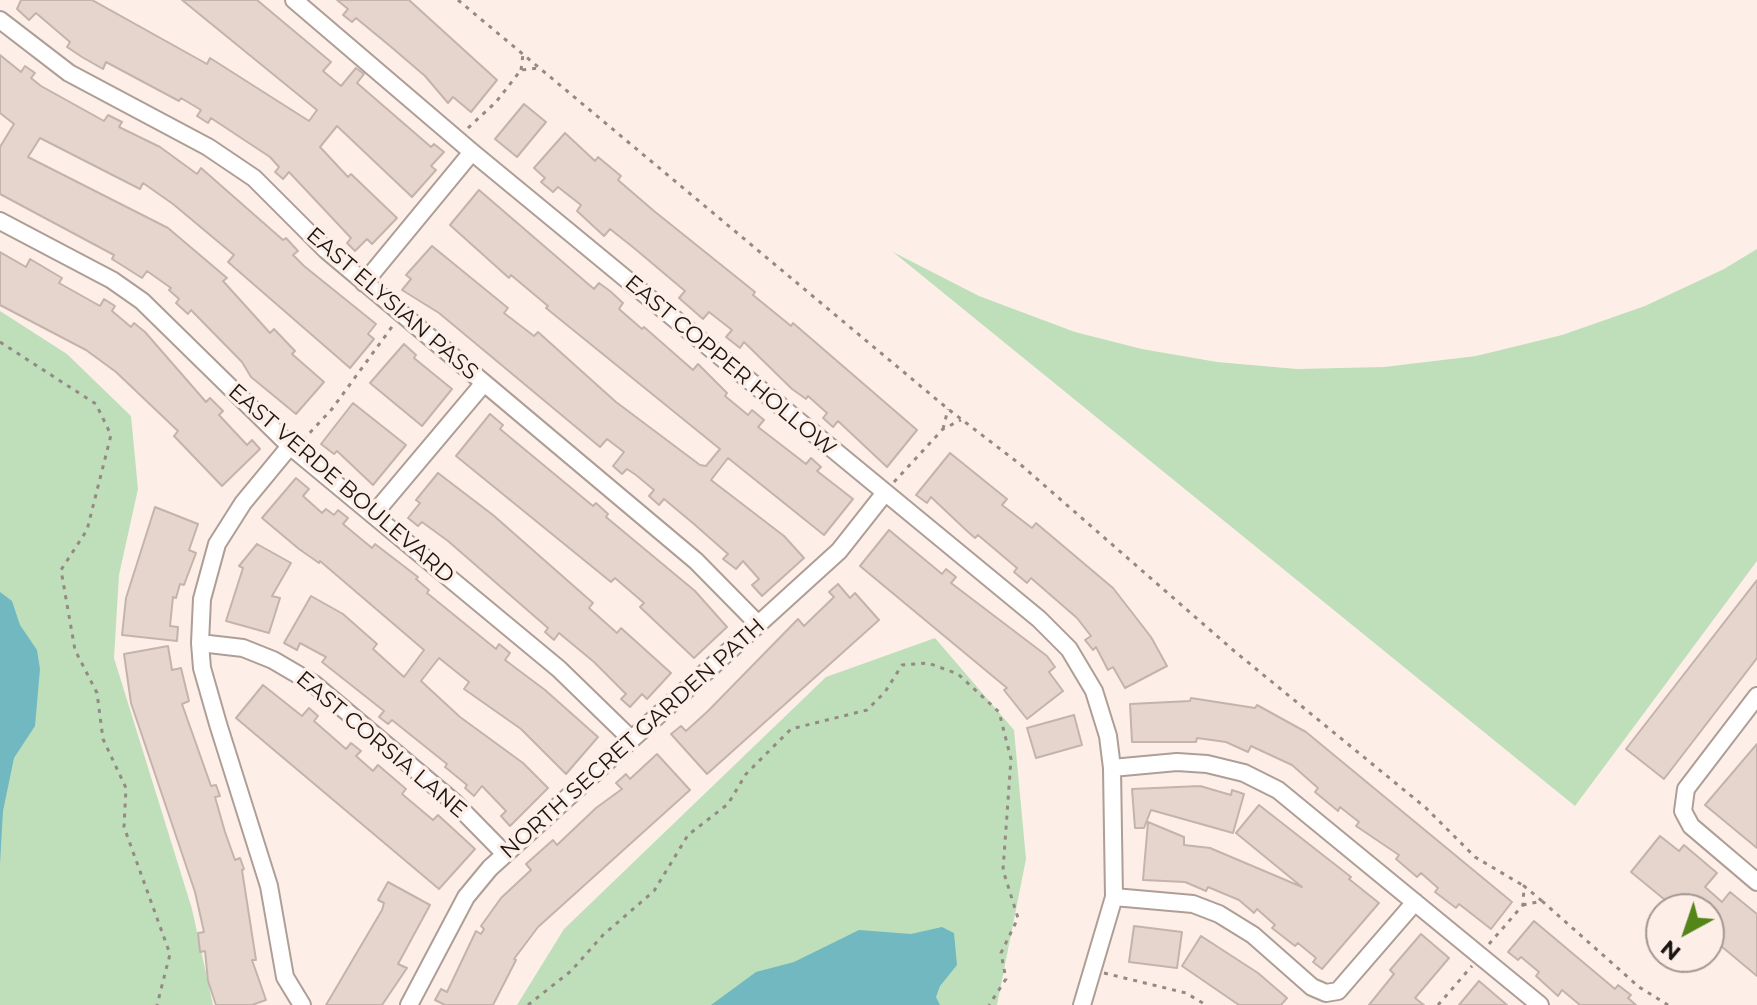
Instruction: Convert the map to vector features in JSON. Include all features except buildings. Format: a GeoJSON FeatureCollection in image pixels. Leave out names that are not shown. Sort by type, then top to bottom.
{"type":"FeatureCollection","features":[{"type":"Feature","properties":{"kind":"street","name":"EAST COPPER HOLLOW"},"geometry":{"type":"LineString","coordinates":[[294,0],[472,152],[1039,619],[1069,649],[1094,691],[1108,736],[1112,768],[1114,897],[1082,1005]]}},
{"type":"Feature","properties":{"kind":"street","name":"EAST ELYSIAN PASS"},"geometry":{"type":"LineString","coordinates":[[0,20],[58,65],[208,147],[254,178],[364,283],[696,561],[759,625]]}},
{"type":"Feature","properties":{"kind":"street"},"geometry":{"type":"LineString","coordinates":[[364,283],[472,152]]}},
{"type":"Feature","properties":{"kind":"street","name":"EAST VERDE BOULEVARD"},"geometry":{"type":"LineString","coordinates":[[0,221],[112,280],[142,301],[290,446],[559,669],[630,738]]}},
{"type":"Feature","properties":{"kind":"street"},"geometry":{"type":"LineString","coordinates":[[373,515],[484,383]]}},
{"type":"Feature","properties":{"kind":"street"},"geometry":{"type":"LineString","coordinates":[[290,446],[243,503],[217,544],[202,599],[200,643],[202,668],[269,886],[285,977],[302,1005]]}},
{"type":"Feature","properties":{"kind":"street","name":"NORTH SECRET GARDEN PATH"},"geometry":{"type":"LineString","coordinates":[[409,1005],[466,897],[505,854],[839,551],[884,494]]}},
{"type":"Feature","properties":{"kind":"street","name":"EAST CORSIA LANE"},"geometry":{"type":"LineString","coordinates":[[200,643],[243,648],[273,660],[314,684],[455,803],[505,854]]}},
{"type":"Feature","properties":{"kind":"street"},"geometry":{"type":"LineString","coordinates":[[1757,696],[1686,789],[1683,811],[1691,826],[1757,882]]}},
{"type":"Feature","properties":{"kind":"street"},"geometry":{"type":"LineString","coordinates":[[1112,768],[1177,762],[1244,773],[1278,790],[1540,1005]]}},
{"type":"Feature","properties":{"kind":"street"},"geometry":{"type":"LineString","coordinates":[[1114,897],[1180,902],[1219,914],[1253,935],[1312,987],[1326,993],[1338,991],[1415,902]]}},
{"type":"Feature","properties":{"kind":"path"},"geometry":{"type":"LineString","coordinates":[[458,0],[824,307],[885,353],[961,420],[1021,465],[1233,650],[1426,808],[1475,857],[1524,886],[1639,987],[1668,1005]]}},
{"type":"Feature","properties":{"kind":"path"},"geometry":{"type":"LineString","coordinates":[[456,138],[496,102],[521,70],[523,54]]}},
{"type":"Feature","properties":{"kind":"path"},"geometry":{"type":"LineString","coordinates":[[521,70],[539,68]]}},
{"type":"Feature","properties":{"kind":"path"},"geometry":{"type":"LineString","coordinates":[[290,446],[305,439],[332,409],[402,315]]}},
{"type":"Feature","properties":{"kind":"path"},"geometry":{"type":"LineString","coordinates":[[0,342],[96,404],[111,435],[87,530],[61,570],[75,650],[97,693],[103,739],[126,788],[124,827],[170,954],[157,1005]]}},
{"type":"Feature","properties":{"kind":"path"},"geometry":{"type":"LineString","coordinates":[[943,429],[948,409]]}},
{"type":"Feature","properties":{"kind":"path"},"geometry":{"type":"LineString","coordinates":[[884,494],[943,429],[961,420]]}},
{"type":"Feature","properties":{"kind":"path"},"geometry":{"type":"LineString","coordinates":[[528,1005],[571,971],[603,935],[654,891],[688,835],[728,804],[746,774],[791,729],[867,710],[885,692],[902,665],[928,663],[958,674],[999,712],[1011,759],[1003,870],[1018,918],[1001,953],[1006,979],[989,1005]]}},
{"type":"Feature","properties":{"kind":"path"},"geometry":{"type":"LineString","coordinates":[[1524,886],[1523,905],[1542,901]]}},
{"type":"Feature","properties":{"kind":"path"},"geometry":{"type":"LineString","coordinates":[[1094,970],[1125,981],[1186,993],[1206,1005]]}},
{"type":"Feature","properties":{"kind":"green space"},"geometry":{"type":"Polygon","coordinates":[[[1757,249],[1757,561],[1575,806],[893,252],[979,296],[1075,332],[1142,349],[1217,362],[1297,369],[1384,367],[1476,356],[1562,335],[1645,306],[1724,269],[1757,249]]]}},
{"type":"Feature","properties":{"kind":"green space"},"geometry":{"type":"Polygon","coordinates":[[[0,311],[67,354],[131,416],[138,489],[119,575],[114,658],[192,909],[213,1005],[0,1005],[0,311]]]}},
{"type":"Feature","properties":{"kind":"green space"},"geometry":{"type":"Polygon","coordinates":[[[935,638],[1014,730],[1026,859],[997,1005],[517,1005],[564,929],[826,677],[935,638]]]}},
{"type":"Feature","properties":{"kind":"water"},"geometry":{"type":"Polygon","coordinates":[[[0,592],[12,601],[20,625],[37,650],[40,669],[35,726],[14,758],[3,811],[0,864],[0,592]]]}},
{"type":"Feature","properties":{"kind":"water"},"geometry":{"type":"Polygon","coordinates":[[[942,927],[954,933],[957,965],[940,986],[936,997],[940,1005],[711,1005],[756,972],[794,962],[859,930],[911,934],[942,927]]]}}]}
